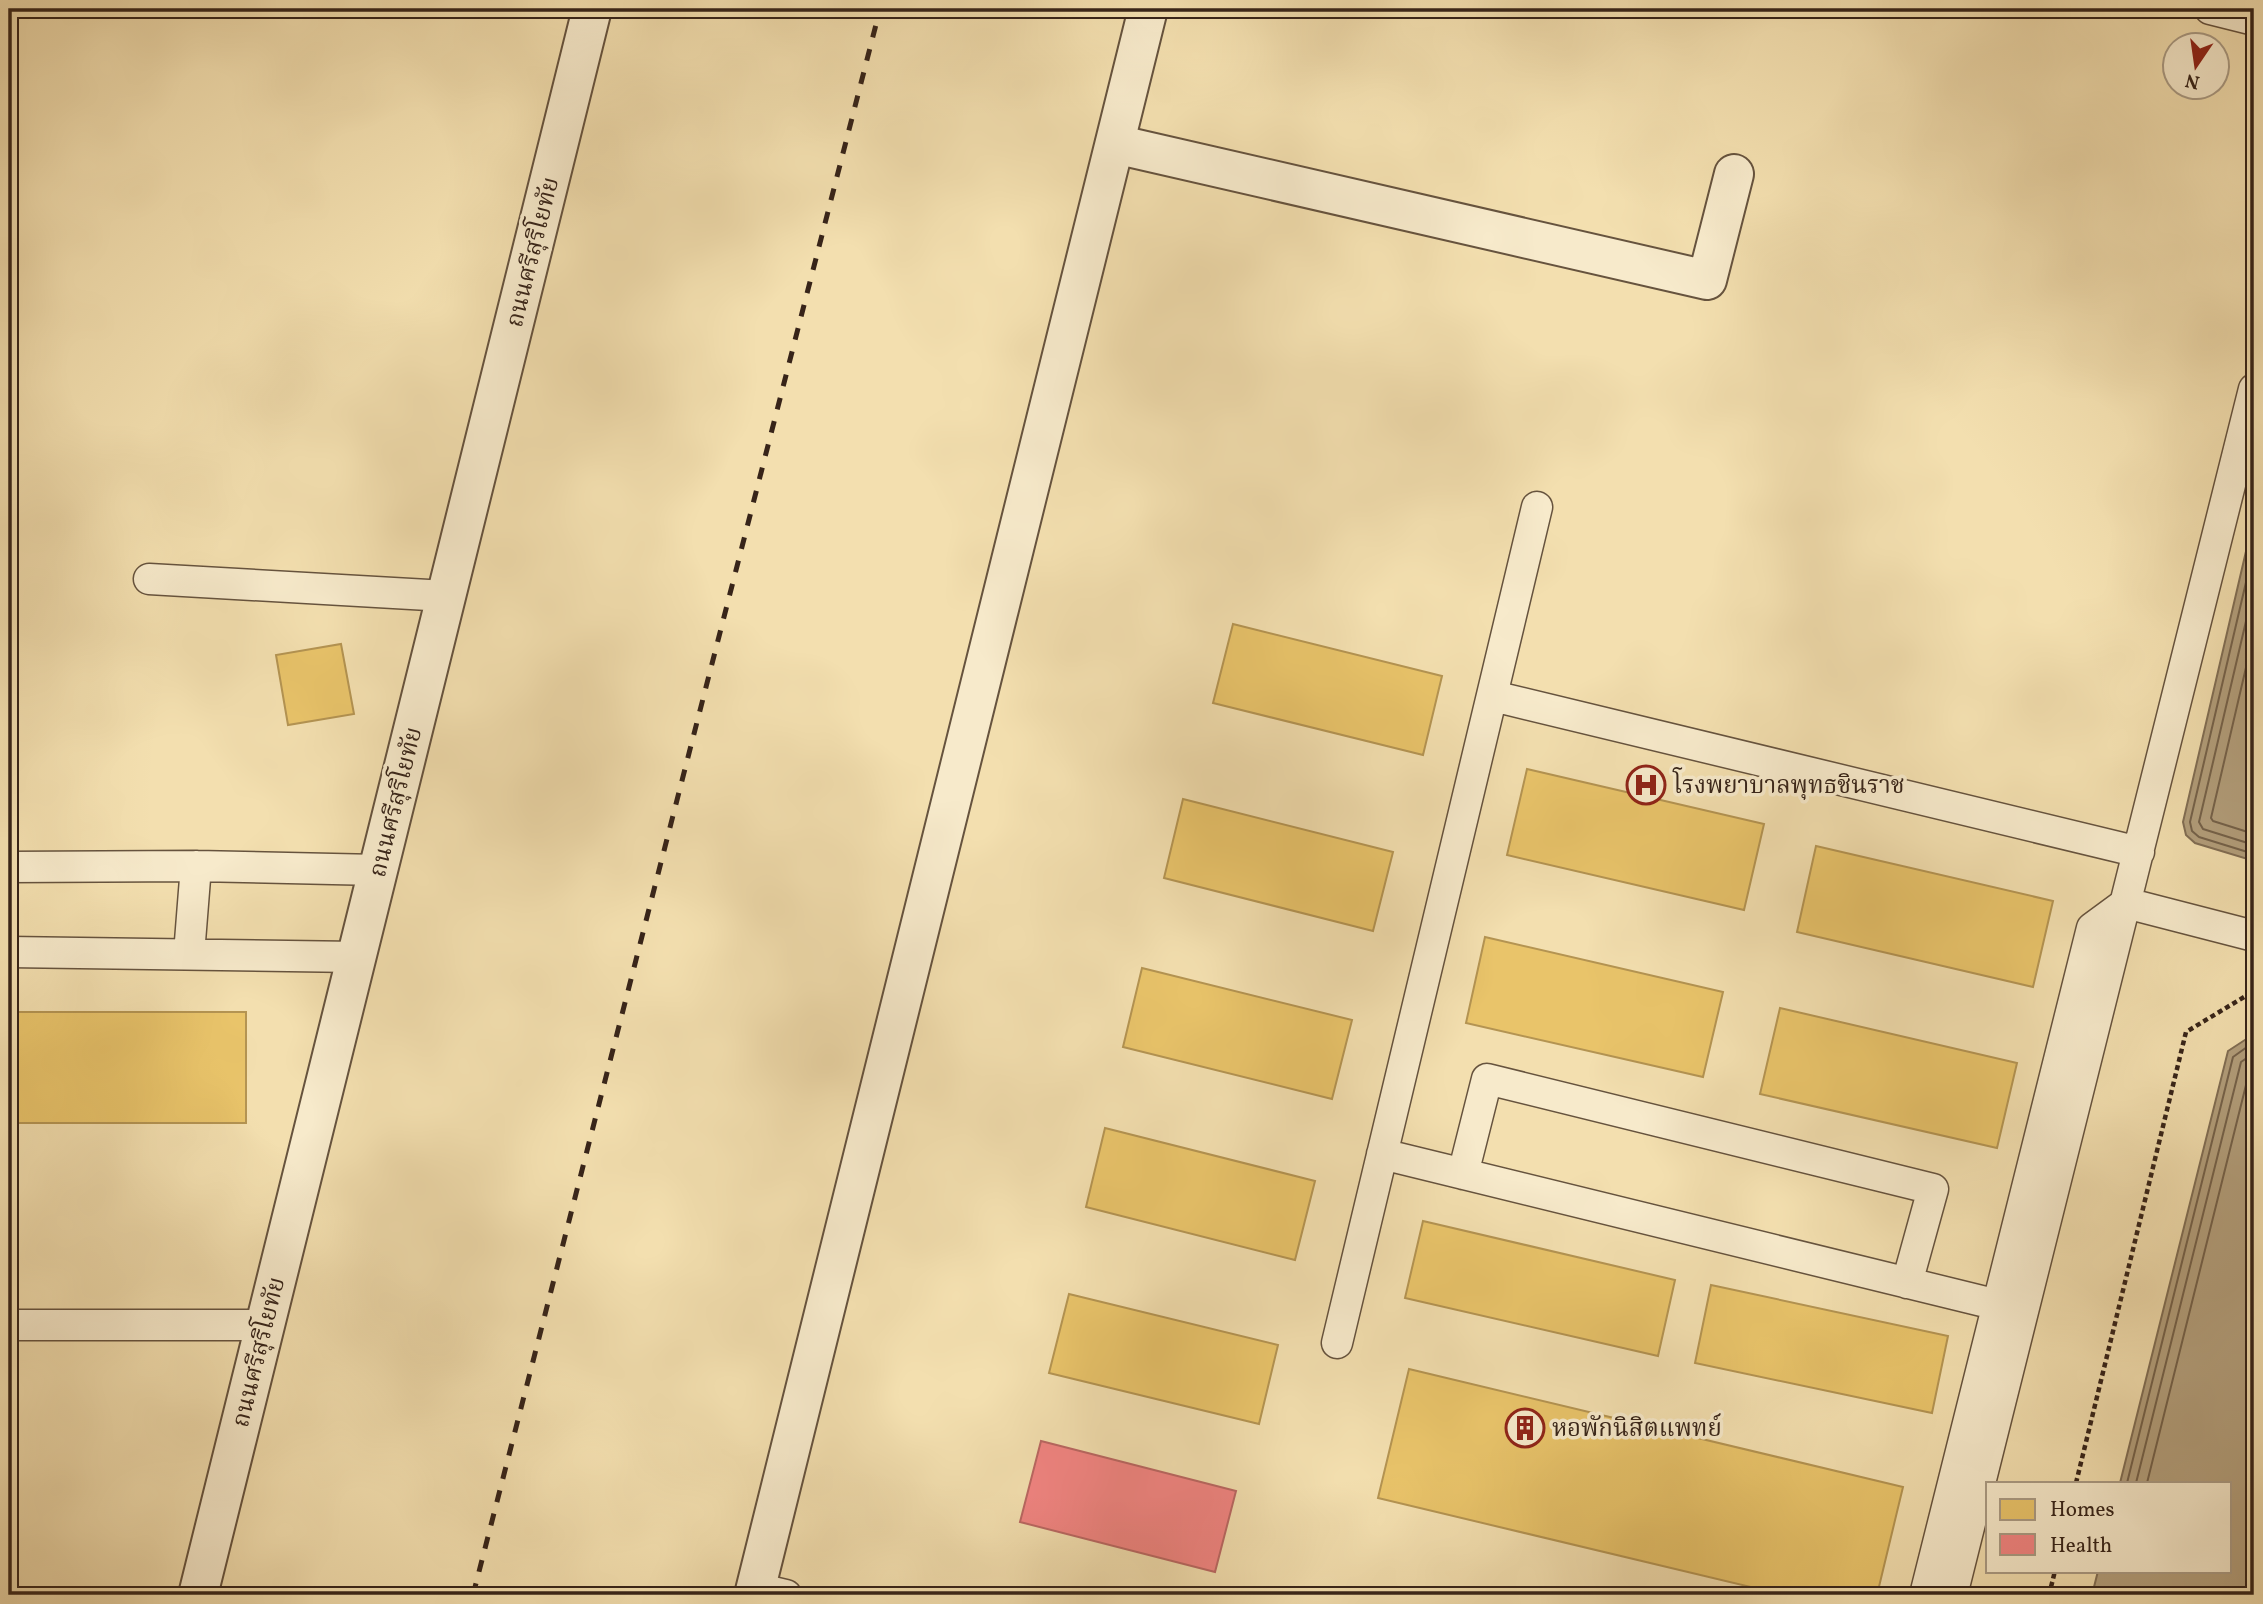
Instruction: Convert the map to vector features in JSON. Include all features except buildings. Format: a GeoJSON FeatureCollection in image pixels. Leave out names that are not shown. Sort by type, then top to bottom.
{"type":"FeatureCollection","features":[{"type":"Feature","properties":{"kind":"street","name":"ถนนศรีสุริโยทัย"},"geometry":{"type":"LineString","coordinates":[[198,1595],[592,9]]}},
{"type":"Feature","properties":{"kind":"street"},"geometry":{"type":"LineString","coordinates":[[765,1593],[1148,9]]}},
{"type":"Feature","properties":{"kind":"street"},"geometry":{"type":"LineString","coordinates":[[1115,144],[1707,280],[1734,174]]}},
{"type":"Feature","properties":{"kind":"lane"},"geometry":{"type":"LineString","coordinates":[[2210,9],[2254,20]]}},
{"type":"Feature","properties":{"kind":"lane"},"geometry":{"type":"LineString","coordinates":[[1952,1595],[2254,389]]}},
{"type":"Feature","properties":{"kind":"lane"},"geometry":{"type":"LineString","coordinates":[[1337,1343],[1537,507]]}},
{"type":"Feature","properties":{"kind":"lane"},"geometry":{"type":"LineString","coordinates":[[149,579],[446,596]]}},
{"type":"Feature","properties":{"kind":"lane"},"geometry":{"type":"LineString","coordinates":[[1493,696],[2139,852]]}},
{"type":"Feature","properties":{"kind":"lane"},"geometry":{"type":"LineString","coordinates":[[189,954],[196,866]]}},
{"type":"Feature","properties":{"kind":"lane"},"geometry":{"type":"LineString","coordinates":[[9,867],[196,866],[378,870]]}},
{"type":"Feature","properties":{"kind":"lane"},"geometry":{"type":"LineString","coordinates":[[2126,903],[2254,936]]}},
{"type":"Feature","properties":{"kind":"lane"},"geometry":{"type":"LineString","coordinates":[[1925,1595],[2092,928],[2126,903]]}},
{"type":"Feature","properties":{"kind":"lane"},"geometry":{"type":"LineString","coordinates":[[9,953],[357,957]]}},
{"type":"Feature","properties":{"kind":"lane"},"geometry":{"type":"LineString","coordinates":[[1463,1174],[1487,1079],[1933,1189],[1907,1283]]}},
{"type":"Feature","properties":{"kind":"lane"},"geometry":{"type":"LineString","coordinates":[[1382,1154],[1998,1306]]}},
{"type":"Feature","properties":{"kind":"lane"},"geometry":{"type":"LineString","coordinates":[[9,1325],[265,1325]]}},
{"type":"Feature","properties":{"kind":"path"},"geometry":{"type":"LineString","coordinates":[[2076,1482],[2186,1032],[2254,991]]}},
{"type":"Feature","properties":{"kind":"path"},"geometry":{"type":"LineString","coordinates":[[2049,1595],[2054,1572]]}},
{"type":"Feature","properties":{"kind":"water"},"geometry":{"type":"Polygon","coordinates":[[[2254,517],[2254,861],[2195,843],[2186,835],[2183,822],[2254,517]]]}},
{"type":"Feature","properties":{"kind":"water"},"geometry":{"type":"Polygon","coordinates":[[[2254,1034],[2254,1595],[2092,1595],[2098,1572],[2232,1572],[2232,1482],[2120,1482],[2228,1051],[2254,1034]]]}},
{"type":"Feature","properties":{"kind":"railway"},"geometry":{"type":"LineString","coordinates":[[473,1595],[880,9]]}},
{"type":"Feature","properties":{"kind":"place","name":"โรงพยาบาลพุทธชินราช"},"geometry":{"type":"Point","coordinates":[1646,785]}},
{"type":"Feature","properties":{"kind":"place","name":"หอพักนิสิตแพทย์"},"geometry":{"type":"Point","coordinates":[1525,1428]}}]}
